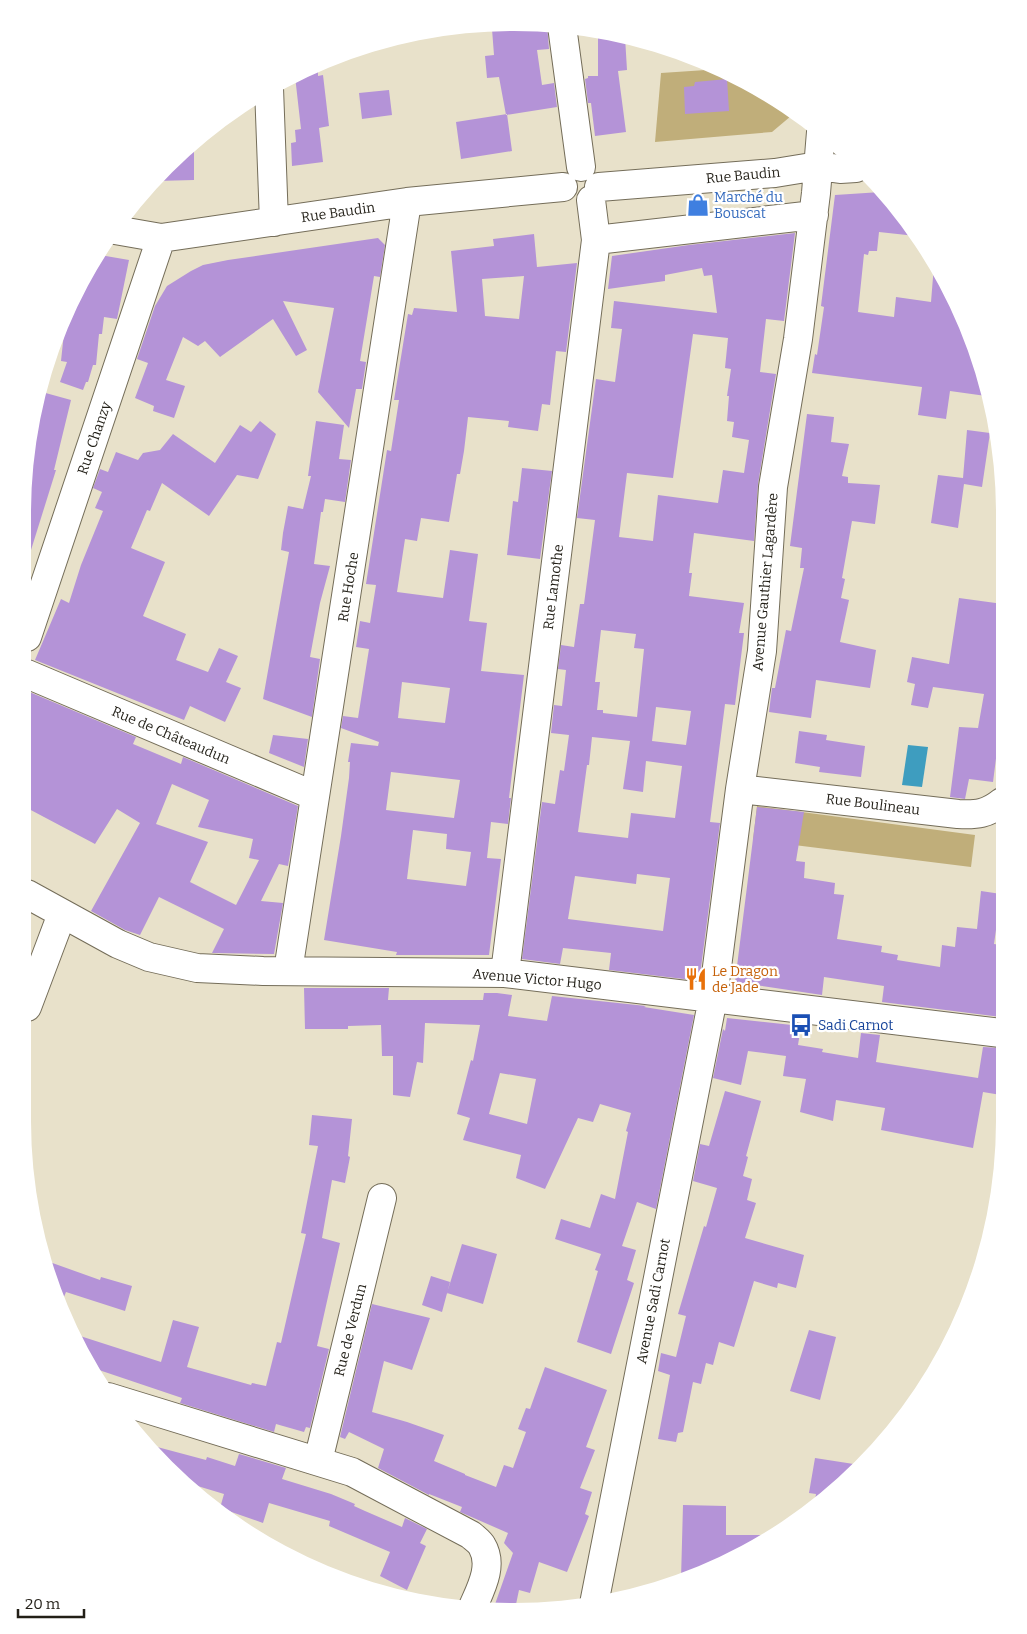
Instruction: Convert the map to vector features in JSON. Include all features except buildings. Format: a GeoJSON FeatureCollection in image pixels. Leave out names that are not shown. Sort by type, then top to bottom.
{"type":"FeatureCollection","features":[{"type":"Feature","properties":{"kind":"street"},"geometry":{"type":"LineString","coordinates":[[563,34],[581,167]]}},
{"type":"Feature","properties":{"kind":"street"},"geometry":{"type":"LineString","coordinates":[[269,98],[274,222]]}},
{"type":"Feature","properties":{"kind":"street","name":"Avenue Gauthier Lagardère"},"geometry":{"type":"LineString","coordinates":[[713,998],[740,789],[762,651],[773,487],[798,339],[814,215],[820,142]]}},
{"type":"Feature","properties":{"kind":"street","name":"Rue Baudin"},"geometry":{"type":"LineString","coordinates":[[595,194],[775,174],[818,166],[851,168]]}},
{"type":"Feature","properties":{"kind":"street"},"geometry":{"type":"LineString","coordinates":[[581,167],[592,171],[598,181],[595,194],[585,203],[573,202],[568,198],[563,187],[567,173],[581,167]]}},
{"type":"Feature","properties":{"kind":"street","name":"Rue Baudin"},"geometry":{"type":"LineString","coordinates":[[123,231],[162,238],[408,202],[563,187]]}},
{"type":"Feature","properties":{"kind":"street","name":"Rue Lamothe"},"geometry":{"type":"LineString","coordinates":[[505,973],[596,240],[595,194]]}},
{"type":"Feature","properties":{"kind":"street","name":"Rue Hoche"},"geometry":{"type":"LineString","coordinates":[[288,971],[408,202]]}},
{"type":"Feature","properties":{"kind":"street"},"geometry":{"type":"LineString","coordinates":[[596,240],[814,215]]}},
{"type":"Feature","properties":{"kind":"street","name":"Rue Chanzy"},"geometry":{"type":"LineString","coordinates":[[31,625],[162,238]]}},
{"type":"Feature","properties":{"kind":"street","name":"Rue de Châteaudun"},"geometry":{"type":"LineString","coordinates":[[31,676],[315,796]]}},
{"type":"Feature","properties":{"kind":"street","name":"Rue Boulineau"},"geometry":{"type":"LineString","coordinates":[[740,789],[958,814],[974,815],[991,811],[996,807]]}},
{"type":"Feature","properties":{"kind":"street","name":"Avenue Victor Hugo"},"geometry":{"type":"LineString","coordinates":[[31,896],[118,944],[158,960],[198,968],[288,971],[505,973],[996,1032]]}},
{"type":"Feature","properties":{"kind":"street"},"geometry":{"type":"LineString","coordinates":[[31,996],[62,914]]}},
{"type":"Feature","properties":{"kind":"street","name":"Avenue Sadi Carnot"},"geometry":{"type":"LineString","coordinates":[[596,1595],[713,998]]}},
{"type":"Feature","properties":{"kind":"street","name":"Rue de Verdun"},"geometry":{"type":"LineString","coordinates":[[318,1461],[382,1198]]}},
{"type":"Feature","properties":{"kind":"street"},"geometry":{"type":"LineString","coordinates":[[122,1401],[352,1472],[471,1535],[482,1545],[487,1558],[486,1572],[475,1601]]}},
{"type":"Feature","properties":{"kind":"shaded area"},"geometry":{"type":"Polygon","coordinates":[[[703,70],[755,96],[788,118],[772,132],[655,142],[661,73],[703,70]]]}},
{"type":"Feature","properties":{"kind":"shaded area"},"geometry":{"type":"Polygon","coordinates":[[[757,806],[975,835],[971,867],[753,840],[757,806]]]}},
{"type":"Feature","properties":{"kind":"water"},"geometry":{"type":"Polygon","coordinates":[[[908,745],[928,747],[922,787],[902,785],[908,745]]]}},
{"type":"Feature","properties":{"kind":"place","name":"Marché du Bouscat"},"geometry":{"type":"Point","coordinates":[698,205]}},
{"type":"Feature","properties":{"kind":"place","name":"Le Dragon de Jade"},"geometry":{"type":"Point","coordinates":[696,979]}},
{"type":"Feature","properties":{"kind":"place","name":"Sadi Carnot"},"geometry":{"type":"Point","coordinates":[801,1025]}}]}
